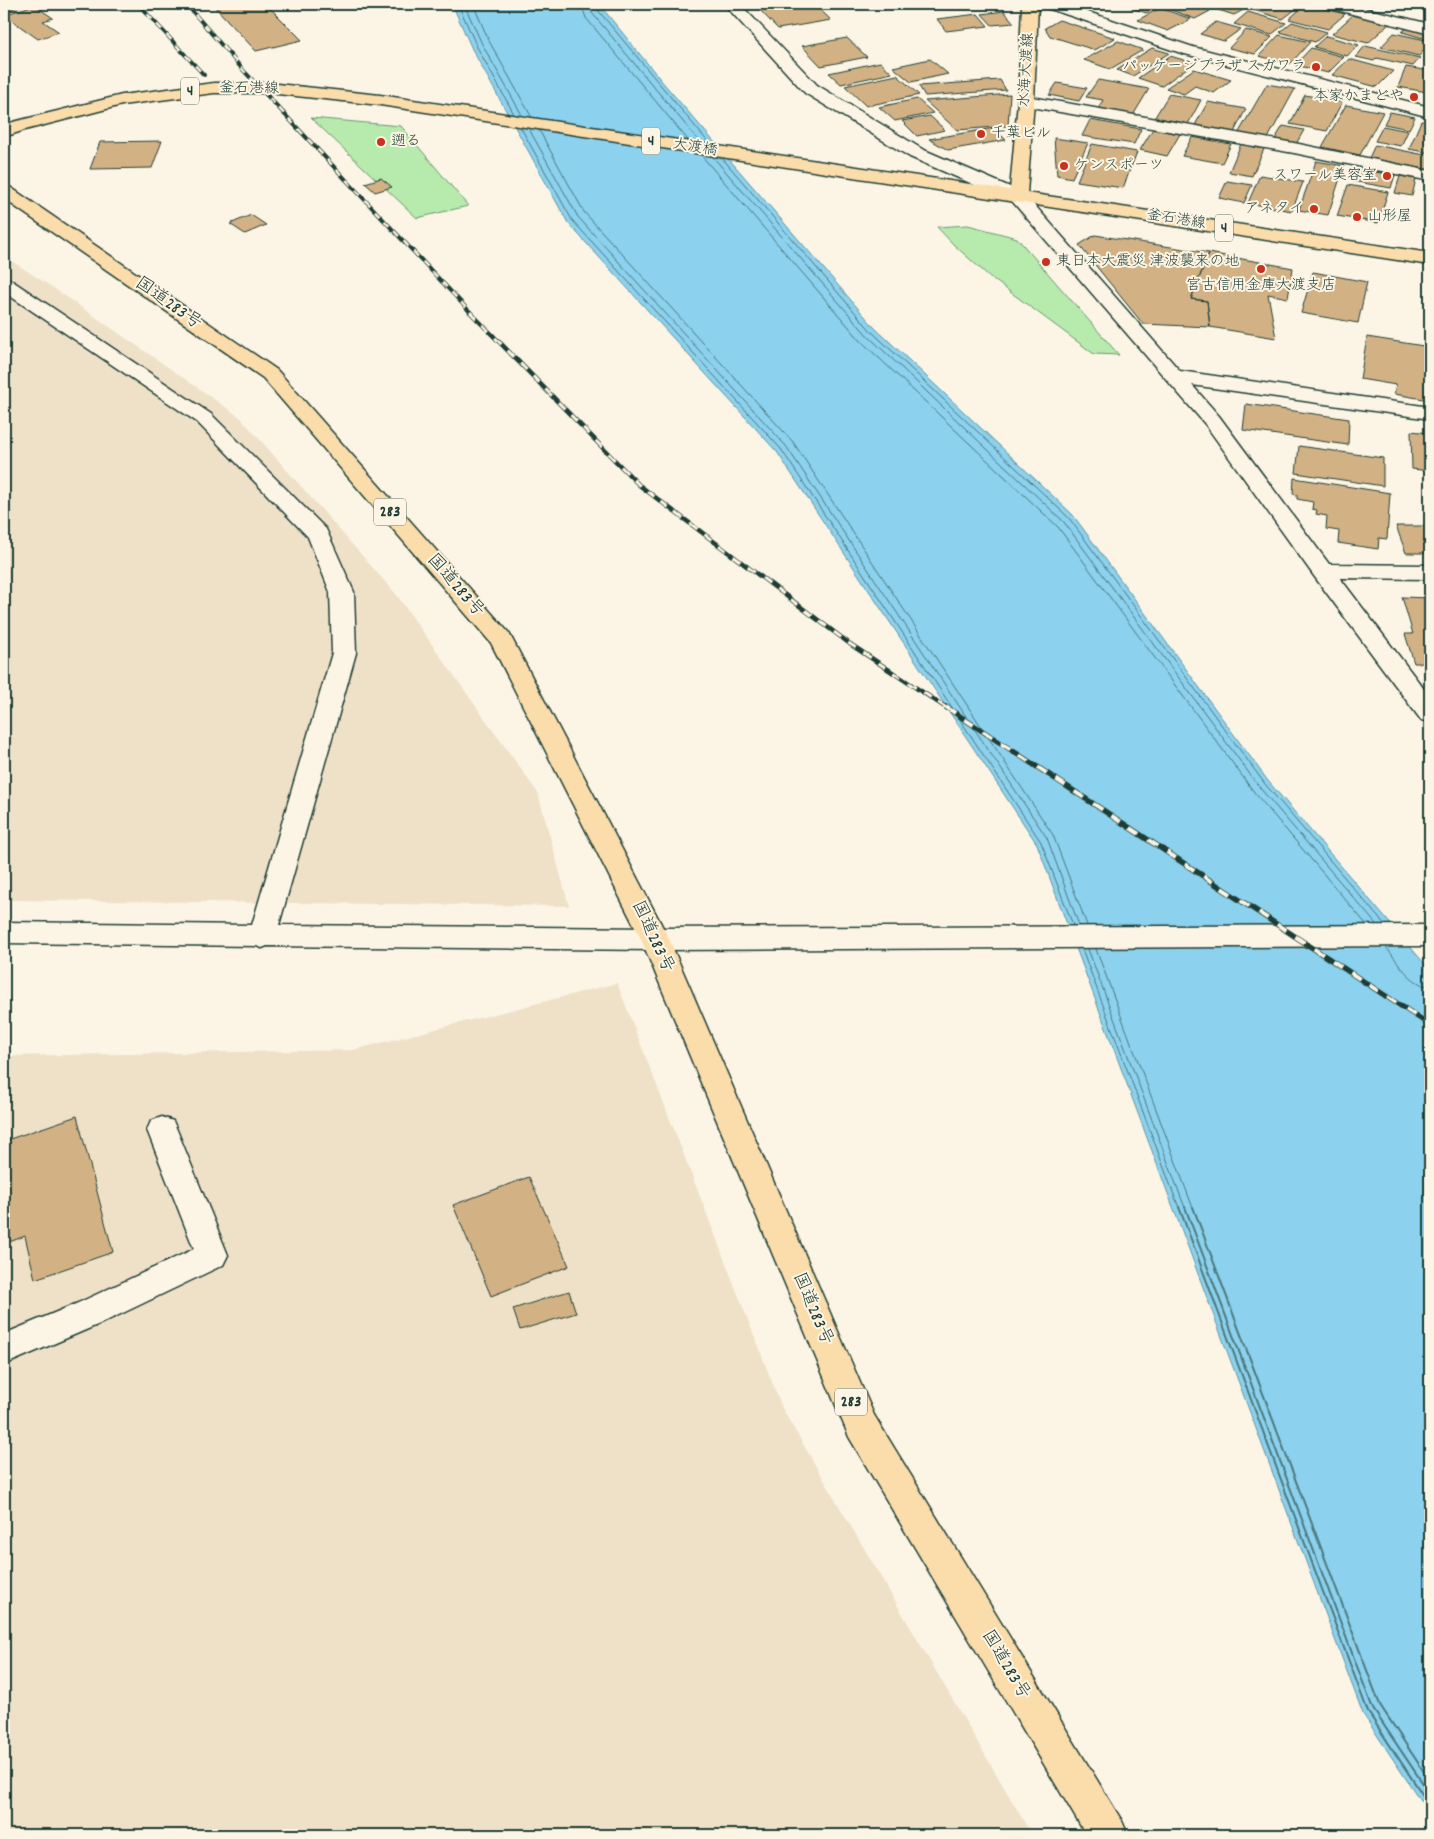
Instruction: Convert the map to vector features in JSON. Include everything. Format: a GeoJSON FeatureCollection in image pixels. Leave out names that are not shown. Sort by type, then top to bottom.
{"type":"FeatureCollection","features":[{"type":"Feature","properties":{"kind":"main road","name":"水海大渡線"},"geometry":{"type":"LineString","coordinates":[[1018,197],[1026,101],[1030,4]]}},
{"type":"Feature","properties":{"kind":"main road","name":"釜石港線"},"geometry":{"type":"LineString","coordinates":[[4,132],[19,126],[122,100],[214,88],[268,88],[380,100]]}},
{"type":"Feature","properties":{"kind":"main road","name":"大渡橋"},"geometry":{"type":"LineString","coordinates":[[380,100],[921,182]]}},
{"type":"Feature","properties":{"kind":"main road","name":"釜石港線"},"geometry":{"type":"LineString","coordinates":[[921,182],[1430,259]]}},
{"type":"Feature","properties":{"kind":"main road","name":"国道283号"},"geometry":{"type":"LineString","coordinates":[[4,191],[270,374],[501,639],[655,939],[861,1426],[1108,1835]]}},
{"type":"Feature","properties":{"kind":"street"},"geometry":{"type":"LineString","coordinates":[[732,4],[811,89],[916,153],[1018,197],[1212,420],[1322,571],[1430,714]]}},
{"type":"Feature","properties":{"kind":"street"},"geometry":{"type":"LineString","coordinates":[[1048,4],[1187,50],[1430,112]]}},
{"type":"Feature","properties":{"kind":"street"},"geometry":{"type":"LineString","coordinates":[[1330,4],[1430,29]]}},
{"type":"Feature","properties":{"kind":"street"},"geometry":{"type":"LineString","coordinates":[[1026,101],[1294,148],[1430,176]]}},
{"type":"Feature","properties":{"kind":"street"},"geometry":{"type":"LineString","coordinates":[[4,284],[204,418],[318,534],[342,592],[344,653],[262,937]]}},
{"type":"Feature","properties":{"kind":"street"},"geometry":{"type":"LineString","coordinates":[[1174,376],[1430,413]]}},
{"type":"Feature","properties":{"kind":"street"},"geometry":{"type":"LineString","coordinates":[[1322,571],[1430,572]]}},
{"type":"Feature","properties":{"kind":"street"},"geometry":{"type":"LineString","coordinates":[[4,933],[262,937],[655,939],[1430,936]]}},
{"type":"Feature","properties":{"kind":"street"},"geometry":{"type":"LineString","coordinates":[[4,1350],[90,1313],[212,1255],[162,1130]]}},
{"type":"Feature","properties":{"kind":"shaded area"},"geometry":{"type":"Polygon","coordinates":[[[4,256],[240,417],[396,594],[538,793],[569,906],[4,900],[4,256]]]}},
{"type":"Feature","properties":{"kind":"shaded area"},"geometry":{"type":"Polygon","coordinates":[[[617,983],[783,1410],[1032,1835],[4,1835],[4,1056],[353,1050],[617,983]]]}},
{"type":"Feature","properties":{"kind":"green space"},"geometry":{"type":"Polygon","coordinates":[[[311,118],[401,126],[468,206],[417,218],[311,118]]]}},
{"type":"Feature","properties":{"kind":"green space"},"geometry":{"type":"Polygon","coordinates":[[[968,225],[1017,238],[1119,355],[1094,354],[990,277],[937,227],[968,225]]]}},
{"type":"Feature","properties":{"kind":"water"},"geometry":{"type":"Polygon","coordinates":[[[452,4],[599,4],[665,85],[875,328],[1073,515],[1268,781],[1430,970],[1430,1815],[1363,1714],[1037,844],[777,452],[568,223],[472,49],[452,4]]]}},
{"type":"Feature","properties":{"kind":"building"},"geometry":{"type":"Polygon","coordinates":[[[4,4],[28,4],[4,11],[4,4]]]}},
{"type":"Feature","properties":{"kind":"building"},"geometry":{"type":"Polygon","coordinates":[[[230,4],[266,4],[302,40],[256,51],[215,7],[230,4]]]}},
{"type":"Feature","properties":{"kind":"building"},"geometry":{"type":"Polygon","coordinates":[[[785,4],[814,4],[831,20],[778,29],[758,8],[785,4]]]}},
{"type":"Feature","properties":{"kind":"building"},"geometry":{"type":"Polygon","coordinates":[[[1122,4],[1192,4],[1210,11],[1195,19],[1161,6],[1146,13],[1122,4]]]}},
{"type":"Feature","properties":{"kind":"building"},"geometry":{"type":"Polygon","coordinates":[[[1220,4],[1254,4],[1234,15],[1212,8],[1220,4]]]}},
{"type":"Feature","properties":{"kind":"building"},"geometry":{"type":"Polygon","coordinates":[[[1257,4],[1301,5],[1283,19],[1250,9],[1257,4]]]}},
{"type":"Feature","properties":{"kind":"building"},"geometry":{"type":"Polygon","coordinates":[[[1306,4],[1345,14],[1328,29],[1289,19],[1306,4]]]}},
{"type":"Feature","properties":{"kind":"building"},"geometry":{"type":"Polygon","coordinates":[[[34,5],[53,18],[43,21],[59,32],[38,39],[4,15],[34,5]]]}},
{"type":"Feature","properties":{"kind":"building"},"geometry":{"type":"Polygon","coordinates":[[[1160,8],[1191,19],[1168,31],[1138,20],[1160,8]]]}},
{"type":"Feature","properties":{"kind":"building"},"geometry":{"type":"Polygon","coordinates":[[[1004,11],[1014,23],[992,25],[982,14],[1004,11]]]}},
{"type":"Feature","properties":{"kind":"building"},"geometry":{"type":"Polygon","coordinates":[[[1248,12],[1286,23],[1271,35],[1234,24],[1248,12]]]}},
{"type":"Feature","properties":{"kind":"building"},"geometry":{"type":"Polygon","coordinates":[[[978,14],[988,26],[946,31],[937,19],[978,14]]]}},
{"type":"Feature","properties":{"kind":"building"},"geometry":{"type":"Polygon","coordinates":[[[1354,14],[1389,24],[1368,43],[1332,34],[1354,14]]]}},
{"type":"Feature","properties":{"kind":"building"},"geometry":{"type":"Polygon","coordinates":[[[1059,20],[1115,38],[1095,50],[1050,36],[1045,28],[1059,20]]]}},
{"type":"Feature","properties":{"kind":"building"},"geometry":{"type":"Polygon","coordinates":[[[1216,22],[1241,29],[1224,41],[1200,34],[1216,22]]]}},
{"type":"Feature","properties":{"kind":"building"},"geometry":{"type":"Polygon","coordinates":[[[1292,22],[1327,32],[1315,42],[1280,32],[1292,22]]]}},
{"type":"Feature","properties":{"kind":"building"},"geometry":{"type":"Polygon","coordinates":[[[1408,27],[1430,33],[1430,40],[1402,32],[1408,27]]]}},
{"type":"Feature","properties":{"kind":"building"},"geometry":{"type":"Polygon","coordinates":[[[1246,30],[1272,37],[1255,54],[1229,48],[1246,30]]]}},
{"type":"Feature","properties":{"kind":"building"},"geometry":{"type":"Polygon","coordinates":[[[1394,33],[1430,41],[1430,44],[1419,56],[1381,47],[1394,33]]]}},
{"type":"Feature","properties":{"kind":"building"},"geometry":{"type":"Polygon","coordinates":[[[1279,35],[1310,42],[1290,64],[1259,56],[1279,35]]]}},
{"type":"Feature","properties":{"kind":"building"},"geometry":{"type":"Polygon","coordinates":[[[1326,36],[1359,45],[1347,56],[1314,47],[1326,36]]]}},
{"type":"Feature","properties":{"kind":"building"},"geometry":{"type":"Polygon","coordinates":[[[847,38],[867,57],[821,66],[802,46],[847,38]]]}},
{"type":"Feature","properties":{"kind":"building"},"geometry":{"type":"Polygon","coordinates":[[[1118,41],[1143,50],[1110,69],[1084,60],[1118,41]]]}},
{"type":"Feature","properties":{"kind":"building"},"geometry":{"type":"Polygon","coordinates":[[[1365,46],[1420,58],[1413,66],[1377,58],[1374,61],[1356,57],[1365,46]]]}},
{"type":"Feature","properties":{"kind":"building"},"geometry":{"type":"Polygon","coordinates":[[[1152,48],[1169,53],[1133,76],[1117,70],[1152,48]]]}},
{"type":"Feature","properties":{"kind":"building"},"geometry":{"type":"Polygon","coordinates":[[[1311,48],[1344,57],[1328,73],[1295,65],[1311,48]]]}},
{"type":"Feature","properties":{"kind":"building"},"geometry":{"type":"Polygon","coordinates":[[[1170,56],[1194,63],[1162,86],[1138,78],[1170,56]]]}},
{"type":"Feature","properties":{"kind":"building"},"geometry":{"type":"Polygon","coordinates":[[[930,59],[948,74],[911,82],[893,67],[930,59]]]}},
{"type":"Feature","properties":{"kind":"building"},"geometry":{"type":"Polygon","coordinates":[[[1349,59],[1393,71],[1377,87],[1332,75],[1349,59]]]}},
{"type":"Feature","properties":{"kind":"building"},"geometry":{"type":"Polygon","coordinates":[[[880,62],[892,73],[841,84],[829,73],[880,62]]]}},
{"type":"Feature","properties":{"kind":"building"},"geometry":{"type":"Polygon","coordinates":[[[1406,67],[1430,71],[1430,84],[1427,92],[1398,87],[1406,67]]]}},
{"type":"Feature","properties":{"kind":"building"},"geometry":{"type":"Polygon","coordinates":[[[1194,69],[1231,80],[1214,93],[1195,86],[1184,94],[1166,88],[1194,69]]]}},
{"type":"Feature","properties":{"kind":"building"},"geometry":{"type":"Polygon","coordinates":[[[897,75],[919,95],[866,106],[845,86],[897,75]]]}},
{"type":"Feature","properties":{"kind":"building"},"geometry":{"type":"Polygon","coordinates":[[[1000,80],[1006,90],[925,96],[919,86],[1000,80]]]}},
{"type":"Feature","properties":{"kind":"building"},"geometry":{"type":"Polygon","coordinates":[[[1098,80],[1149,89],[1132,117],[1097,111],[1103,100],[1086,97],[1098,80]]]}},
{"type":"Feature","properties":{"kind":"building"},"geometry":{"type":"Polygon","coordinates":[[[1057,83],[1087,88],[1079,101],[1049,95],[1057,83]]]}},
{"type":"Feature","properties":{"kind":"building"},"geometry":{"type":"Polygon","coordinates":[[[1267,84],[1295,89],[1267,140],[1238,134],[1267,84]]]}},
{"type":"Feature","properties":{"kind":"building"},"geometry":{"type":"Polygon","coordinates":[[[1010,94],[1008,126],[957,130],[925,101],[1010,94]]]}},
{"type":"Feature","properties":{"kind":"building"},"geometry":{"type":"Polygon","coordinates":[[[1169,94],[1201,100],[1188,124],[1155,117],[1169,94]]]}},
{"type":"Feature","properties":{"kind":"building"},"geometry":{"type":"Polygon","coordinates":[[[1305,95],[1342,102],[1327,131],[1290,124],[1305,95]]]}},
{"type":"Feature","properties":{"kind":"building"},"geometry":{"type":"Polygon","coordinates":[[[917,99],[933,113],[895,121],[879,107],[917,99]]]}},
{"type":"Feature","properties":{"kind":"building"},"geometry":{"type":"Polygon","coordinates":[[[1208,102],[1246,109],[1234,132],[1195,125],[1208,102]]]}},
{"type":"Feature","properties":{"kind":"building"},"geometry":{"type":"Polygon","coordinates":[[[1346,105],[1383,112],[1360,155],[1322,147],[1346,105]]]}},
{"type":"Feature","properties":{"kind":"building"},"geometry":{"type":"Polygon","coordinates":[[[1390,112],[1415,117],[1409,129],[1384,124],[1390,112]]]}},
{"type":"Feature","properties":{"kind":"building"},"geometry":{"type":"Polygon","coordinates":[[[930,116],[945,130],[917,136],[902,121],[930,116]]]}},
{"type":"Feature","properties":{"kind":"building"},"geometry":{"type":"Polygon","coordinates":[[[1090,120],[1141,129],[1134,144],[1082,136],[1090,120]]]}},
{"type":"Feature","properties":{"kind":"building"},"geometry":{"type":"Polygon","coordinates":[[[1421,121],[1430,122],[1430,153],[1409,149],[1421,121]]]}},
{"type":"Feature","properties":{"kind":"building"},"geometry":{"type":"Polygon","coordinates":[[[1283,126],[1304,130],[1296,144],[1275,139],[1283,126]]]}},
{"type":"Feature","properties":{"kind":"building"},"geometry":{"type":"Polygon","coordinates":[[[1383,126],[1408,131],[1401,146],[1375,141],[1383,126]]]}},
{"type":"Feature","properties":{"kind":"building","name":"千葉ビル"},"geometry":{"type":"Polygon","coordinates":[[[994,128],[1006,140],[948,150],[929,139],[994,128]]]}},
{"type":"Feature","properties":{"kind":"building"},"geometry":{"type":"Polygon","coordinates":[[[1153,129],[1180,134],[1167,156],[1140,150],[1153,129]]]}},
{"type":"Feature","properties":{"kind":"building"},"geometry":{"type":"Polygon","coordinates":[[[1192,137],[1231,144],[1222,163],[1182,156],[1192,137]]]}},
{"type":"Feature","properties":{"kind":"building"},"geometry":{"type":"Polygon","coordinates":[[[1054,138],[1088,143],[1072,178],[1057,175],[1054,138]]]}},
{"type":"Feature","properties":{"kind":"building"},"geometry":{"type":"Polygon","coordinates":[[[162,141],[152,168],[90,169],[100,142],[162,141]]]}},
{"type":"Feature","properties":{"kind":"building"},"geometry":{"type":"Polygon","coordinates":[[[1092,144],[1137,152],[1123,188],[1077,181],[1092,144]]]}},
{"type":"Feature","properties":{"kind":"building"},"geometry":{"type":"Polygon","coordinates":[[[1241,144],[1264,149],[1252,176],[1229,172],[1241,144]]]}},
{"type":"Feature","properties":{"kind":"building"},"geometry":{"type":"Polygon","coordinates":[[[1375,145],[1430,156],[1430,170],[1369,158],[1375,145]]]}},
{"type":"Feature","properties":{"kind":"building"},"geometry":{"type":"Polygon","coordinates":[[[1316,161],[1344,166],[1328,215],[1299,210],[1316,161]]]}},
{"type":"Feature","properties":{"kind":"building"},"geometry":{"type":"Polygon","coordinates":[[[1356,169],[1395,175],[1391,188],[1352,181],[1356,169]]]}},
{"type":"Feature","properties":{"kind":"building"},"geometry":{"type":"Polygon","coordinates":[[[1260,175],[1303,182],[1292,211],[1248,203],[1260,175]]]}},
{"type":"Feature","properties":{"kind":"building"},"geometry":{"type":"Polygon","coordinates":[[[1400,176],[1416,179],[1412,196],[1395,193],[1400,176]]]}},
{"type":"Feature","properties":{"kind":"building"},"geometry":{"type":"Polygon","coordinates":[[[381,178],[392,187],[375,192],[365,183],[381,178]]]}},
{"type":"Feature","properties":{"kind":"building"},"geometry":{"type":"Polygon","coordinates":[[[1227,181],[1252,185],[1244,203],[1219,198],[1227,181]]]}},
{"type":"Feature","properties":{"kind":"building"},"geometry":{"type":"Polygon","coordinates":[[[1348,185],[1388,192],[1378,223],[1337,216],[1348,185]]]}},
{"type":"Feature","properties":{"kind":"building"},"geometry":{"type":"Polygon","coordinates":[[[251,215],[266,225],[245,234],[230,224],[251,215]]]}},
{"type":"Feature","properties":{"kind":"building"},"geometry":{"type":"Polygon","coordinates":[[[1095,235],[1209,253],[1191,299],[1207,301],[1210,327],[1143,324],[1079,245],[1095,235]]]}},
{"type":"Feature","properties":{"kind":"building"},"geometry":{"type":"Polygon","coordinates":[[[1209,253],[1293,268],[1288,298],[1268,294],[1276,338],[1210,327],[1207,301],[1191,299],[1209,253]]]}},
{"type":"Feature","properties":{"kind":"building"},"geometry":{"type":"Polygon","coordinates":[[[1313,272],[1367,282],[1358,323],[1301,313],[1313,272]]]}},
{"type":"Feature","properties":{"kind":"building"},"geometry":{"type":"Polygon","coordinates":[[[1367,337],[1430,347],[1430,400],[1394,394],[1396,385],[1360,379],[1367,337]]]}},
{"type":"Feature","properties":{"kind":"building"},"geometry":{"type":"Polygon","coordinates":[[[1246,404],[1349,419],[1348,445],[1243,430],[1246,404]]]}},
{"type":"Feature","properties":{"kind":"building"},"geometry":{"type":"Polygon","coordinates":[[[1411,431],[1430,433],[1430,471],[1412,469],[1411,431]]]}},
{"type":"Feature","properties":{"kind":"building"},"geometry":{"type":"Polygon","coordinates":[[[1299,446],[1383,458],[1383,486],[1296,473],[1299,446]]]}},
{"type":"Feature","properties":{"kind":"building"},"geometry":{"type":"Polygon","coordinates":[[[1294,478],[1390,493],[1387,539],[1379,538],[1378,549],[1338,543],[1339,531],[1326,529],[1327,516],[1316,514],[1317,510],[1312,509],[1313,502],[1297,499],[1297,495],[1293,494],[1294,478]]]}},
{"type":"Feature","properties":{"kind":"building"},"geometry":{"type":"Polygon","coordinates":[[[1396,526],[1430,526],[1430,558],[1426,558],[1425,553],[1406,553],[1396,526]]]}},
{"type":"Feature","properties":{"kind":"building"},"geometry":{"type":"Polygon","coordinates":[[[1402,597],[1430,598],[1430,663],[1414,663],[1405,634],[1413,634],[1402,597]]]}},
{"type":"Feature","properties":{"kind":"building"},"geometry":{"type":"Polygon","coordinates":[[[77,1116],[113,1252],[35,1279],[25,1236],[4,1244],[4,1141],[77,1116]]]}},
{"type":"Feature","properties":{"kind":"building"},"geometry":{"type":"Polygon","coordinates":[[[529,1177],[569,1266],[491,1296],[453,1205],[529,1177]]]}},
{"type":"Feature","properties":{"kind":"building"},"geometry":{"type":"Polygon","coordinates":[[[569,1291],[576,1313],[520,1330],[513,1309],[569,1291]]]}},
{"type":"Feature","properties":{"kind":"railway"},"geometry":{"type":"LineString","coordinates":[[138,4],[204,75]]}},
{"type":"Feature","properties":{"kind":"railway"},"geometry":{"type":"LineString","coordinates":[[186,4],[244,71],[471,313]]}},
{"type":"Feature","properties":{"kind":"railway"},"geometry":{"type":"LineString","coordinates":[[470,312],[639,485],[850,644],[948,709]]}},
{"type":"Feature","properties":{"kind":"railway"},"geometry":{"type":"LineString","coordinates":[[946,707],[1430,1025]]}},
{"type":"Feature","properties":{"kind":"place","name":"パッケージプラザ スガワラ"},"geometry":{"type":"Point","coordinates":[1316,67]}},
{"type":"Feature","properties":{"kind":"place","name":"本家かまどや"},"geometry":{"type":"Point","coordinates":[1414,97]}},
{"type":"Feature","properties":{"kind":"place","name":"千葉ビル"},"geometry":{"type":"Point","coordinates":[981,134]}},
{"type":"Feature","properties":{"kind":"place","name":"遡る"},"geometry":{"type":"Point","coordinates":[381,142]}},
{"type":"Feature","properties":{"kind":"place","name":"ケンスポーツ"},"geometry":{"type":"Point","coordinates":[1064,166]}},
{"type":"Feature","properties":{"kind":"place","name":"スワール美容室"},"geometry":{"type":"Point","coordinates":[1387,176]}},
{"type":"Feature","properties":{"kind":"place","name":"アネタイ"},"geometry":{"type":"Point","coordinates":[1314,209]}},
{"type":"Feature","properties":{"kind":"place","name":"山形屋"},"geometry":{"type":"Point","coordinates":[1357,217]}},
{"type":"Feature","properties":{"kind":"place","name":"東日本大震災 津波襲来の地"},"geometry":{"type":"Point","coordinates":[1046,262]}},
{"type":"Feature","properties":{"kind":"place","name":"宮古信用金庫大渡支店"},"geometry":{"type":"Point","coordinates":[1261,269]}}]}
